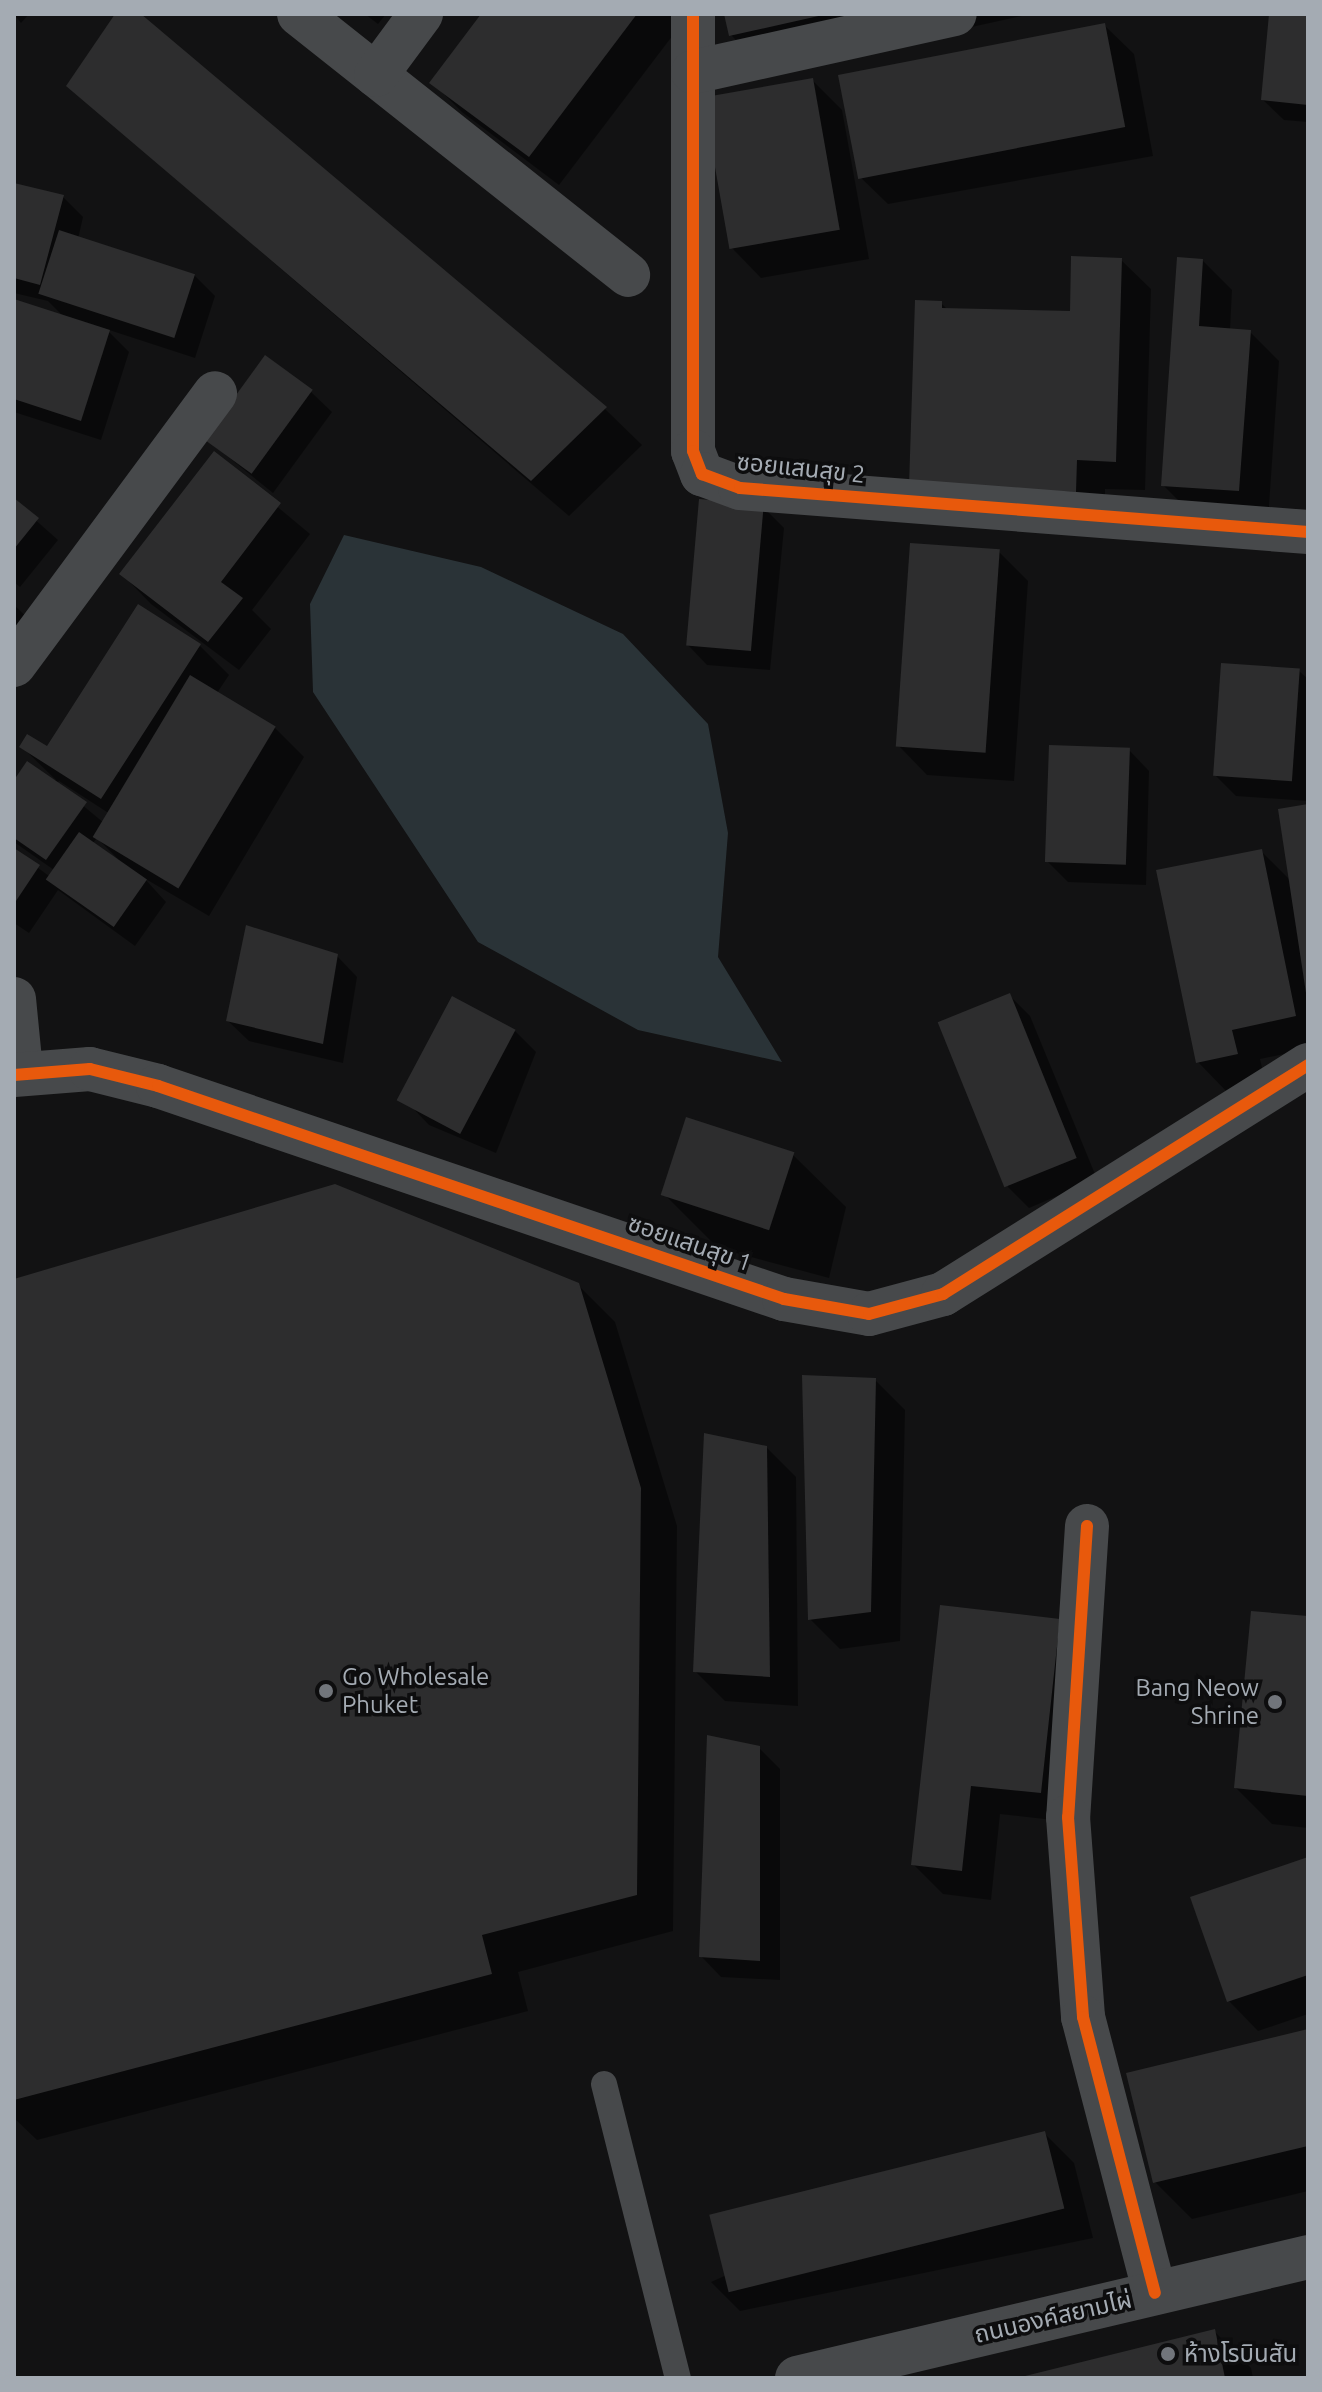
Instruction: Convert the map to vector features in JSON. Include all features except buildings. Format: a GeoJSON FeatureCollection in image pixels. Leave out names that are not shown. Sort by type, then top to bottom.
{"type":"FeatureCollection","features":[{"type":"Feature","properties":{"kind":"street"},"geometry":{"type":"LineString","coordinates":[[299,14],[628,275]]}},
{"type":"Feature","properties":{"kind":"street"},"geometry":{"type":"LineString","coordinates":[[376,75],[421,14]]}},
{"type":"Feature","properties":{"kind":"street","name":"ซอยแสนสุข 2"},"geometry":{"type":"LineString","coordinates":[[693,14],[693,451],[702,474],[740,488],[1308,532]]}},
{"type":"Feature","properties":{"kind":"street"},"geometry":{"type":"LineString","coordinates":[[693,72],[955,14]]}},
{"type":"Feature","properties":{"kind":"street"},"geometry":{"type":"LineString","coordinates":[[14,665],[215,393]]}},
{"type":"Feature","properties":{"kind":"street"},"geometry":{"type":"LineString","coordinates":[[14,999],[17,1073]]}},
{"type":"Feature","properties":{"kind":"street","name":"ซอยแสนสุข 1"},"geometry":{"type":"LineString","coordinates":[[17,1073],[90,1069],[158,1086],[784,1299],[869,1314],[943,1294],[1308,1065]]}},
{"type":"Feature","properties":{"kind":"street"},"geometry":{"type":"LineString","coordinates":[[1087,1526],[1068,1817],[1083,2017],[1155,2293]]}},
{"type":"Feature","properties":{"kind":"street","name":"ถนนองค์สยามไผ่"},"geometry":{"type":"LineString","coordinates":[[797,2378],[1308,2257]]}},
{"type":"Feature","properties":{"kind":"lane"},"geometry":{"type":"LineString","coordinates":[[604,2084],[678,2378]]}},
{"type":"Feature","properties":{"kind":"shaded area"},"geometry":{"type":"Polygon","coordinates":[[[344,535],[481,567],[623,634],[708,724],[728,833],[718,957],[782,1062],[638,1030],[478,942],[313,692],[310,604],[344,535]]]}},
{"type":"Feature","properties":{"kind":"cycle path"},"geometry":{"type":"LineString","coordinates":[[693,14],[693,451],[702,474],[740,488],[1308,532]]}},
{"type":"Feature","properties":{"kind":"cycle path"},"geometry":{"type":"LineString","coordinates":[[14,1075],[90,1069],[158,1086],[784,1299],[869,1314],[943,1294],[1308,1065]]}},
{"type":"Feature","properties":{"kind":"cycle path"},"geometry":{"type":"LineString","coordinates":[[1087,1526],[1068,1817],[1083,2017],[1155,2293]]}},
{"type":"Feature","properties":{"kind":"place","name":"Go Wholesale Phuket"},"geometry":{"type":"Point","coordinates":[326,1691]}},
{"type":"Feature","properties":{"kind":"place","name":"Bang Neow Shrine"},"geometry":{"type":"Point","coordinates":[1275,1702]}},
{"type":"Feature","properties":{"kind":"place","name":"ห้างโรบินสัน"},"geometry":{"type":"Point","coordinates":[1168,2354]}}]}
